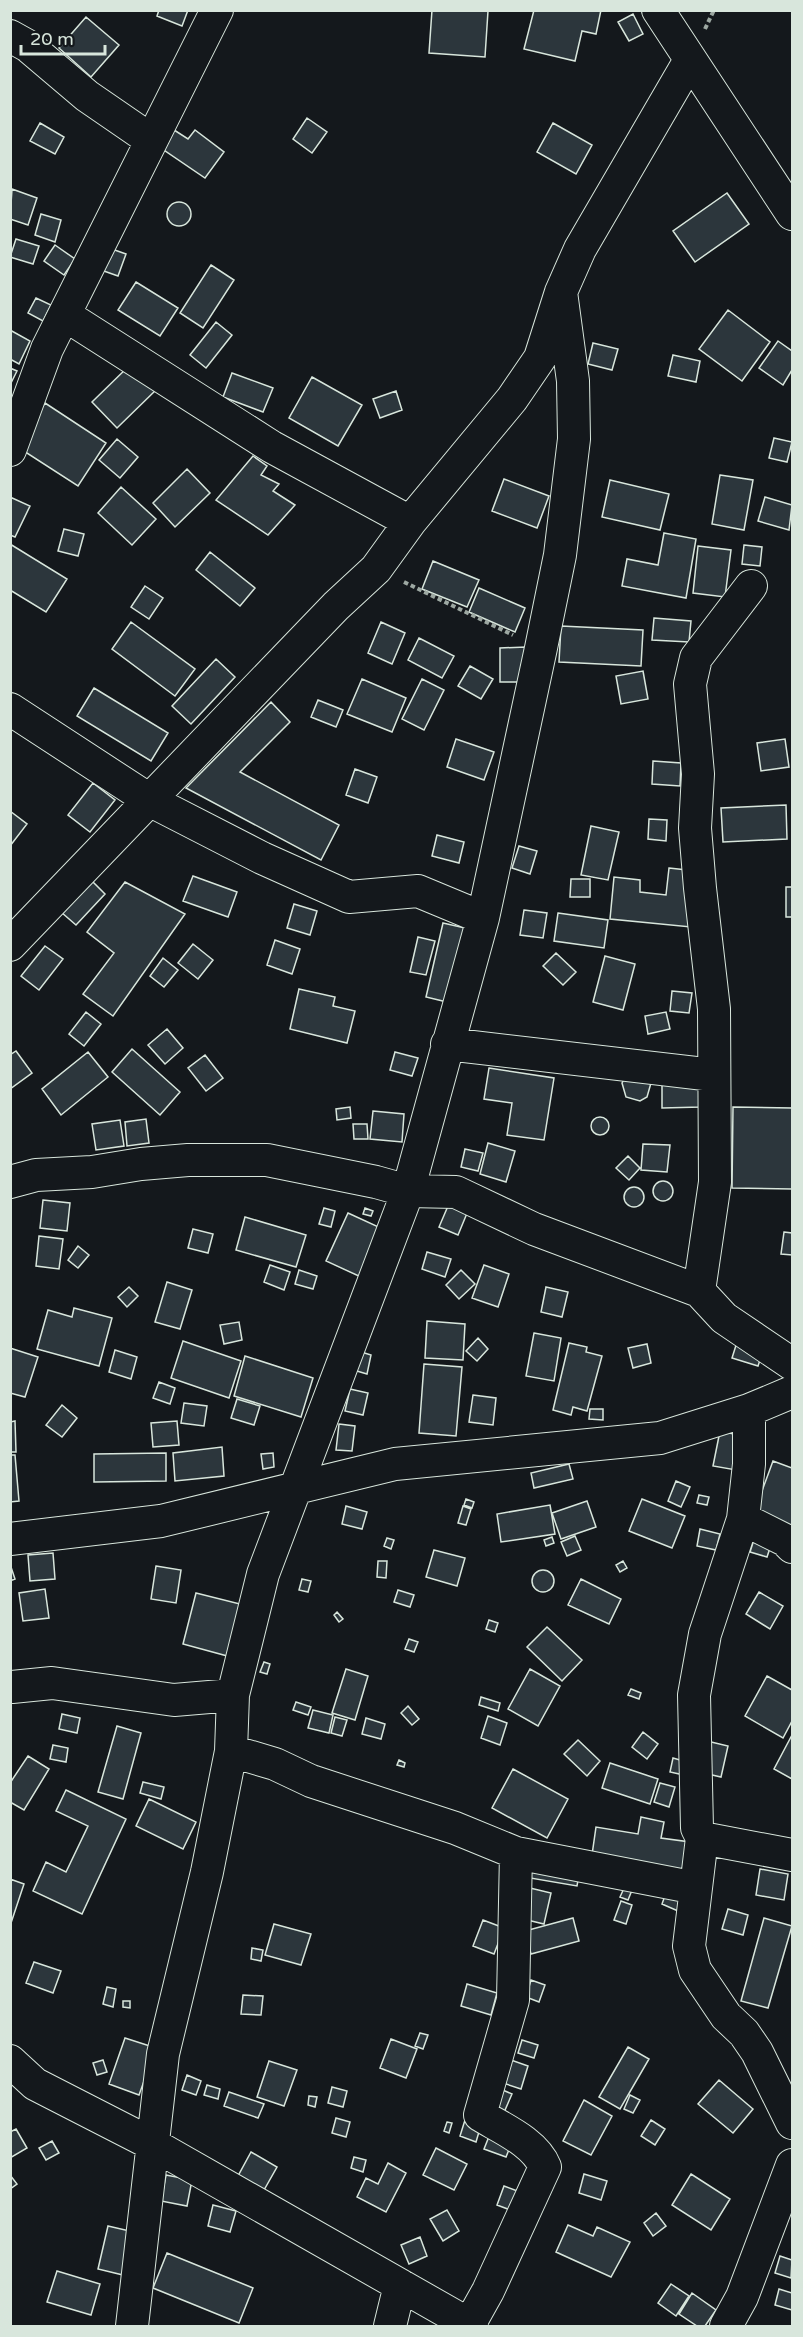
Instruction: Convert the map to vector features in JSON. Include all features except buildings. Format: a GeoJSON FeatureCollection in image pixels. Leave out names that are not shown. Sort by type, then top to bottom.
{"type":"FeatureCollection","features":[{"type":"Feature","properties":{"kind":"street"},"geometry":{"type":"LineString","coordinates":[[13,438],[47,348],[217,10]]}},
{"type":"Feature","properties":{"kind":"street"},"geometry":{"type":"LineString","coordinates":[[658,10],[792,214]]}},
{"type":"Feature","properties":{"kind":"street"},"geometry":{"type":"LineString","coordinates":[[10,36],[28,46],[87,96],[151,140]]}},
{"type":"Feature","properties":{"kind":"street"},"geometry":{"type":"LineString","coordinates":[[10,945],[151,801],[336,606],[376,569],[410,522],[512,399],[540,358],[561,292],[580,249],[690,60]]}},
{"type":"Feature","properties":{"kind":"street"},"geometry":{"type":"LineString","coordinates":[[132,2326],[164,2054],[207,1872],[231,1751],[232,1695],[263,1574],[366,1296],[408,1191],[483,918],[541,648],[561,545],[574,439],[573,381],[561,292]]}},
{"type":"Feature","properties":{"kind":"street"},"geometry":{"type":"LineString","coordinates":[[65,315],[272,447],[410,522]]}},
{"type":"Feature","properties":{"kind":"street"},"geometry":{"type":"LineString","coordinates":[[699,1291],[715,1182],[714,1009],[696,838],[698,774],[690,684],[696,658],[751,586]]}},
{"type":"Feature","properties":{"kind":"street"},"geometry":{"type":"LineString","coordinates":[[10,709],[151,801],[262,858],[349,897],[418,891],[483,918]]}},
{"type":"Feature","properties":{"kind":"street"},"geometry":{"type":"LineString","coordinates":[[447,1044],[713,1076]]}},
{"type":"Feature","properties":{"kind":"street"},"geometry":{"type":"LineString","coordinates":[[10,1182],[36,1175],[221,1158],[267,1160],[376,1182],[408,1191],[456,1192],[534,1229],[699,1291],[724,1318],[792,1364]]}},
{"type":"Feature","properties":{"kind":"street"},"geometry":{"type":"LineString","coordinates":[[10,1539],[161,1521],[394,1464],[660,1438],[749,1410],[792,1392]]}},
{"type":"Feature","properties":{"kind":"street"},"geometry":{"type":"LineString","coordinates":[[749,1410],[749,1464],[743,1519],[705,1634],[694,1695],[697,1828],[702,1838],[689,1946],[695,1970],[726,2016],[744,2033],[757,2052],[792,2123]]}},
{"type":"Feature","properties":{"kind":"street"},"geometry":{"type":"LineString","coordinates":[[743,1519],[785,1540],[792,1547]]}},
{"type":"Feature","properties":{"kind":"street"},"geometry":{"type":"LineString","coordinates":[[12,1687],[52,1683],[174,1700],[232,1695]]}},
{"type":"Feature","properties":{"kind":"street"},"geometry":{"type":"LineString","coordinates":[[231,1751],[275,1764],[311,1781],[455,1828],[516,1853],[696,1888]]}},
{"type":"Feature","properties":{"kind":"street"},"geometry":{"type":"LineString","coordinates":[[702,1838],[792,1854]]}},
{"type":"Feature","properties":{"kind":"street"},"geometry":{"type":"LineString","coordinates":[[10,2061],[35,2084],[154,2145],[470,2326],[544,2167],[541,2158],[503,2126],[480,2115],[513,2000],[516,1853]]}},
{"type":"Feature","properties":{"kind":"street"},"geometry":{"type":"LineString","coordinates":[[726,2326],[759,2254],[792,2165]]}},
{"type":"Feature","properties":{"kind":"street"},"geometry":{"type":"LineString","coordinates":[[390,2326],[400,2285]]}},
{"type":"Feature","properties":{"kind":"path"},"geometry":{"type":"LineString","coordinates":[[376,569],[541,648]]}}]}
